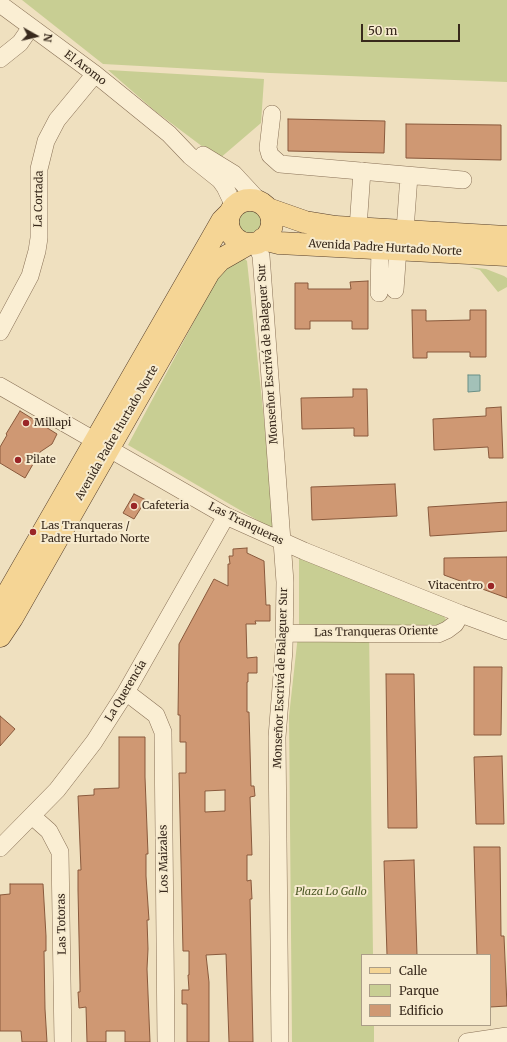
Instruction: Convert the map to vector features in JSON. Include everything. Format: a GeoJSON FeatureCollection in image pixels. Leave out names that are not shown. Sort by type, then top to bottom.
{"type":"FeatureCollection","features":[{"type":"Feature","properties":{"kind":"main road"},"geometry":{"type":"LineString","coordinates":[[246,200],[264,205],[271,215],[271,228],[256,242],[235,238],[228,226],[232,209],[246,200]]}},
{"type":"Feature","properties":{"kind":"main road","name":"Avenida Padre Hurtado Norte"},"geometry":{"type":"LineString","coordinates":[[264,205],[306,222],[358,228],[394,242],[451,252],[507,255]]}},
{"type":"Feature","properties":{"kind":"main road","name":"Avenida Padre Hurtado Norte"},"geometry":{"type":"LineString","coordinates":[[0,636],[12,618],[101,445],[210,242],[222,221],[232,209]]}},
{"type":"Feature","properties":{"kind":"main road"},"geometry":{"type":"LineString","coordinates":[[466,234],[507,229]]}},
{"type":"Feature","properties":{"kind":"main road","name":"Avenida Padre Hurtado Norte"},"geometry":{"type":"LineString","coordinates":[[0,606],[45,531],[101,445],[209,272],[220,260],[256,242],[394,242],[466,234],[507,236]]}},
{"type":"Feature","properties":{"kind":"main road"},"geometry":{"type":"LineString","coordinates":[[451,252],[485,261],[507,271]]}},
{"type":"Feature","properties":{"kind":"street","name":"El Aromo"},"geometry":{"type":"LineString","coordinates":[[0,4],[95,74],[169,134],[190,156],[220,180],[225,187],[232,209]]}},
{"type":"Feature","properties":{"kind":"street"},"geometry":{"type":"LineString","coordinates":[[0,59],[20,43],[31,27]]}},
{"type":"Feature","properties":{"kind":"street","name":"La Cortada"},"geometry":{"type":"LineString","coordinates":[[0,332],[24,288],[36,258],[39,238],[39,169],[46,141],[57,120],[95,74]]}},
{"type":"Feature","properties":{"kind":"street"},"geometry":{"type":"LineString","coordinates":[[272,114],[268,148],[270,155],[280,164],[463,180]]}},
{"type":"Feature","properties":{"kind":"street","name":"El Aromo"},"geometry":{"type":"LineString","coordinates":[[169,134],[234,174],[264,205]]}},
{"type":"Feature","properties":{"kind":"street"},"geometry":{"type":"LineString","coordinates":[[358,228],[362,171]]}},
{"type":"Feature","properties":{"kind":"street"},"geometry":{"type":"LineString","coordinates":[[387,291],[394,242],[410,176]]}},
{"type":"Feature","properties":{"kind":"street","name":"Monseñor Escrivá de Balaguer Sur"},"geometry":{"type":"LineString","coordinates":[[256,242],[261,256],[285,582],[284,633],[277,737],[280,1042]]}},
{"type":"Feature","properties":{"kind":"street","name":"Las Tranqueras"},"geometry":{"type":"LineString","coordinates":[[0,386],[226,516],[281,542],[507,631]]}},
{"type":"Feature","properties":{"kind":"street","name":"La Querencia"},"geometry":{"type":"LineString","coordinates":[[0,848],[56,790],[94,742],[126,692],[226,516]]}},
{"type":"Feature","properties":{"kind":"street","name":"Las Tranqueras Oriente"},"geometry":{"type":"LineString","coordinates":[[284,633],[438,634],[455,624],[461,614]]}},
{"type":"Feature","properties":{"kind":"street","name":"Los Maizales"},"geometry":{"type":"LineString","coordinates":[[126,692],[156,715],[163,732],[166,1042]]}},
{"type":"Feature","properties":{"kind":"street","name":"Las Totoras"},"geometry":{"type":"LineString","coordinates":[[32,816],[49,831],[60,852],[63,1042]]}},
{"type":"Feature","properties":{"kind":"street"},"geometry":{"type":"LineString","coordinates":[[467,1042],[507,1036]]}},
{"type":"Feature","properties":{"kind":"green space"},"geometry":{"type":"Polygon","coordinates":[[[22,0],[507,0],[507,82],[270,73],[103,64],[22,0]]]}},
{"type":"Feature","properties":{"kind":"green space"},"geometry":{"type":"Polygon","coordinates":[[[108,70],[264,79],[261,123],[219,159],[155,111],[108,70]]]}},
{"type":"Feature","properties":{"kind":"green space"},"geometry":{"type":"Polygon","coordinates":[[[249,207],[259,211],[263,221],[259,231],[249,235],[239,231],[235,221],[239,211],[249,207]]]}},
{"type":"Feature","properties":{"kind":"green space"},"geometry":{"type":"Polygon","coordinates":[[[243,257],[247,261],[276,531],[128,445],[219,275],[243,257]]]}},
{"type":"Feature","properties":{"kind":"green space"},"geometry":{"type":"Polygon","coordinates":[[[469,267],[486,269],[504,276],[507,278],[507,287],[498,292],[480,270],[469,267]]]}},
{"type":"Feature","properties":{"kind":"green space","name":"Plaza Lo Gallo"},"geometry":{"type":"Polygon","coordinates":[[[299,557],[444,616],[446,620],[439,626],[369,625],[373,954],[361,954],[361,1026],[374,1026],[374,1042],[292,1042],[289,716],[299,626],[299,557]]]}},
{"type":"Feature","properties":{"kind":"water"},"geometry":{"type":"Polygon","coordinates":[[[468,375],[480,375],[480,391],[468,392],[468,375]]]}},
{"type":"Feature","properties":{"kind":"building"},"geometry":{"type":"Polygon","coordinates":[[[288,119],[385,121],[384,153],[288,151],[288,119]]]}},
{"type":"Feature","properties":{"kind":"building"},"geometry":{"type":"Polygon","coordinates":[[[406,124],[501,125],[501,160],[406,158],[406,124]]]}},
{"type":"Feature","properties":{"kind":"building"},"geometry":{"type":"Polygon","coordinates":[[[368,281],[368,329],[352,329],[352,321],[310,321],[310,329],[295,329],[295,283],[308,283],[308,289],[351,289],[350,282],[368,281]]]}},
{"type":"Feature","properties":{"kind":"building"},"geometry":{"type":"Polygon","coordinates":[[[412,310],[426,310],[426,321],[470,320],[470,310],[486,310],[486,357],[470,357],[470,352],[427,352],[427,358],[413,358],[412,310]]]}},
{"type":"Feature","properties":{"kind":"building"},"geometry":{"type":"Polygon","coordinates":[[[353,389],[367,389],[368,436],[354,436],[354,428],[302,429],[301,398],[353,397],[353,389]]]}},
{"type":"Feature","properties":{"kind":"building"},"geometry":{"type":"Polygon","coordinates":[[[501,407],[503,458],[489,458],[488,447],[434,450],[433,419],[486,416],[486,408],[501,407]]]}},
{"type":"Feature","properties":{"kind":"building"},"geometry":{"type":"Polygon","coordinates":[[[20,411],[57,434],[52,444],[40,452],[25,478],[0,463],[0,447],[20,411]]]}},
{"type":"Feature","properties":{"kind":"building"},"geometry":{"type":"Polygon","coordinates":[[[395,484],[397,516],[312,520],[311,487],[395,484]]]}},
{"type":"Feature","properties":{"kind":"building","name":"Cafeteria"},"geometry":{"type":"Polygon","coordinates":[[[134,494],[146,500],[134,519],[123,513],[134,494]]]}},
{"type":"Feature","properties":{"kind":"building"},"geometry":{"type":"Polygon","coordinates":[[[507,502],[507,531],[430,536],[428,507],[507,502]]]}},
{"type":"Feature","properties":{"kind":"building"},"geometry":{"type":"Polygon","coordinates":[[[247,548],[247,553],[264,561],[266,605],[270,605],[270,621],[255,621],[256,624],[246,624],[247,658],[257,657],[257,673],[248,673],[247,682],[251,786],[254,786],[255,796],[250,797],[252,855],[247,855],[247,881],[251,880],[252,899],[250,899],[253,1042],[229,1042],[226,954],[206,955],[209,982],[209,1042],[187,1042],[187,1004],[182,1004],[182,990],[189,990],[189,951],[183,951],[179,773],[186,773],[186,742],[180,742],[180,715],[178,715],[179,644],[214,579],[228,586],[228,564],[230,564],[229,556],[233,556],[233,549],[247,548]],[[225,790],[205,791],[205,812],[225,811],[225,790]]]}},
{"type":"Feature","properties":{"kind":"building","name":"Vitacentro"},"geometry":{"type":"Polygon","coordinates":[[[507,557],[507,598],[444,575],[444,558],[507,557]]]}},
{"type":"Feature","properties":{"kind":"building"},"geometry":{"type":"Polygon","coordinates":[[[474,667],[502,667],[501,735],[474,735],[474,667]]]}},
{"type":"Feature","properties":{"kind":"building"},"geometry":{"type":"Polygon","coordinates":[[[386,674],[414,674],[417,828],[388,828],[386,674]]]}},
{"type":"Feature","properties":{"kind":"building"},"geometry":{"type":"Polygon","coordinates":[[[0,716],[15,729],[0,746],[0,716]]]}},
{"type":"Feature","properties":{"kind":"building"},"geometry":{"type":"Polygon","coordinates":[[[119,737],[145,737],[148,854],[146,854],[146,876],[149,920],[147,920],[147,969],[150,1042],[125,1042],[125,1031],[106,1031],[106,1042],[87,1042],[86,1007],[79,1008],[78,992],[80,992],[80,985],[78,870],[81,870],[78,796],[94,795],[94,789],[119,788],[119,737]]]}},
{"type":"Feature","properties":{"kind":"building"},"geometry":{"type":"Polygon","coordinates":[[[502,756],[504,824],[476,824],[474,757],[502,756]]]}},
{"type":"Feature","properties":{"kind":"building"},"geometry":{"type":"Polygon","coordinates":[[[474,847],[500,847],[501,936],[504,936],[507,1006],[491,1007],[491,954],[477,954],[474,847]]]}},
{"type":"Feature","properties":{"kind":"building"},"geometry":{"type":"Polygon","coordinates":[[[414,860],[417,954],[387,954],[384,861],[414,860]]]}},
{"type":"Feature","properties":{"kind":"building"},"geometry":{"type":"Polygon","coordinates":[[[10,884],[43,884],[46,936],[46,951],[44,951],[47,1042],[22,1042],[21,1031],[0,1031],[0,895],[10,894],[10,884]]]}},
{"type":"Feature","properties":{"kind":"place","name":"Millapi"},"geometry":{"type":"Point","coordinates":[26,423]}},
{"type":"Feature","properties":{"kind":"place","name":"Pilate"},"geometry":{"type":"Point","coordinates":[18,460]}},
{"type":"Feature","properties":{"kind":"place","name":"Cafeteria"},"geometry":{"type":"Point","coordinates":[134,506]}},
{"type":"Feature","properties":{"kind":"place","name":"Las Tranqueras / Padre Hurtado Norte"},"geometry":{"type":"Point","coordinates":[33,532]}},
{"type":"Feature","properties":{"kind":"place","name":"Vitacentro"},"geometry":{"type":"Point","coordinates":[491,586]}}]}
